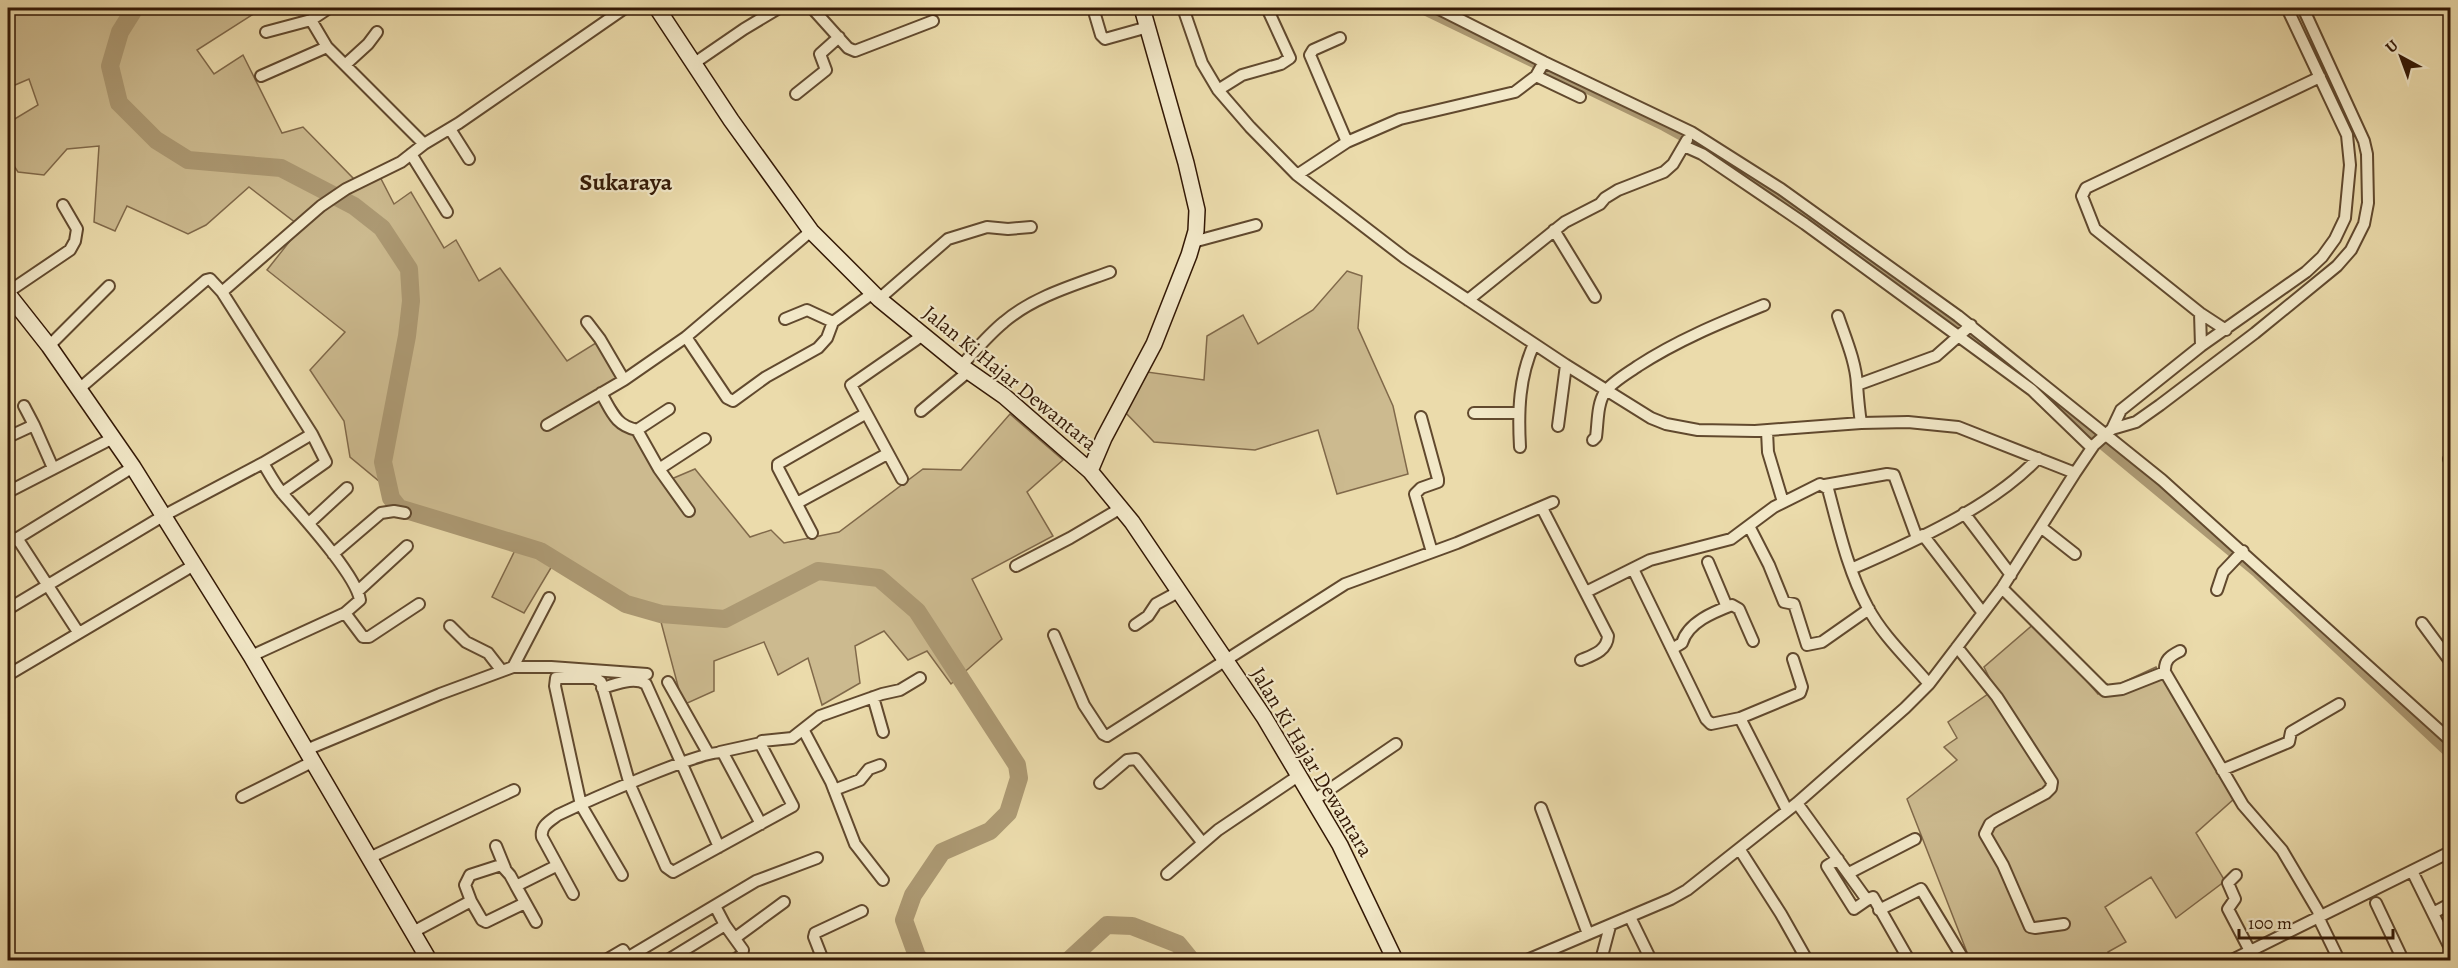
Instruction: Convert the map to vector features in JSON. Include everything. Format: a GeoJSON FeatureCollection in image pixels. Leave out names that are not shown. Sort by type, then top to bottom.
{"type":"FeatureCollection","features":[{"type":"Feature","properties":{"kind":"street"},"geometry":{"type":"LineString","coordinates":[[266,32],[311,21],[329,8]]}},
{"type":"Feature","properties":{"kind":"street"},"geometry":{"type":"LineString","coordinates":[[222,292],[321,206],[346,189],[370,179],[450,129],[625,8]]}},
{"type":"Feature","properties":{"kind":"street","name":"Jalan Ki Hajar Dewantara"},"geometry":{"type":"LineString","coordinates":[[657,8],[693,64],[811,231],[876,296],[965,368],[1004,396],[1090,471],[1120,508],[1180,591],[1264,717],[1340,845],[1395,960]]}},
{"type":"Feature","properties":{"kind":"street"},"geometry":{"type":"LineString","coordinates":[[693,64],[744,28],[780,8]]}},
{"type":"Feature","properties":{"kind":"street"},"geometry":{"type":"LineString","coordinates":[[812,8],[838,38],[848,48],[855,51],[933,21]]}},
{"type":"Feature","properties":{"kind":"street"},"geometry":{"type":"LineString","coordinates":[[1093,8],[1101,34],[1105,39],[1148,27]]}},
{"type":"Feature","properties":{"kind":"street"},"geometry":{"type":"LineString","coordinates":[[1090,471],[1113,421],[1154,344],[1193,242],[1197,219],[1196,204],[1142,8]]}},
{"type":"Feature","properties":{"kind":"street"},"geometry":{"type":"LineString","coordinates":[[1183,8],[1202,63],[1218,90],[1297,175],[1374,236],[1605,391],[1651,418],[1666,424],[1698,430],[1767,431],[1861,423],[1908,422],[1958,427],[2034,462],[2075,473]]}},
{"type":"Feature","properties":{"kind":"street"},"geometry":{"type":"LineString","coordinates":[[1218,90],[1242,75],[1290,58],[1267,8]]}},
{"type":"Feature","properties":{"kind":"street"},"geometry":{"type":"LineString","coordinates":[[1437,8],[1540,69],[1580,97]]}},
{"type":"Feature","properties":{"kind":"street"},"geometry":{"type":"LineString","coordinates":[[1527,960],[1610,926],[1687,890],[1797,803],[1905,708],[1929,684],[2002,588],[2075,473],[2121,410],[2201,346],[2306,272],[2335,239],[2345,218],[2350,165],[2347,135],[2288,8]]}},
{"type":"Feature","properties":{"kind":"street"},"geometry":{"type":"LineString","coordinates":[[2101,439],[2136,422],[2255,333],[2337,266],[2351,250],[2364,224],[2368,203],[2367,154],[2364,141],[2303,8]]}},
{"type":"Feature","properties":{"kind":"street"},"geometry":{"type":"LineString","coordinates":[[311,21],[327,47],[424,144]]}},
{"type":"Feature","properties":{"kind":"street"},"geometry":{"type":"LineString","coordinates":[[345,65],[368,44],[377,32]]}},
{"type":"Feature","properties":{"kind":"street"},"geometry":{"type":"LineString","coordinates":[[796,94],[826,70],[820,54],[838,38]]}},
{"type":"Feature","properties":{"kind":"street"},"geometry":{"type":"LineString","coordinates":[[1340,38],[1310,53],[1347,142]]}},
{"type":"Feature","properties":{"kind":"street"},"geometry":{"type":"LineString","coordinates":[[261,76],[327,47]]}},
{"type":"Feature","properties":{"kind":"street"},"geometry":{"type":"LineString","coordinates":[[1297,175],[1347,142],[1400,118],[1515,92],[1540,69]]}},
{"type":"Feature","properties":{"kind":"street"},"geometry":{"type":"LineString","coordinates":[[1540,69],[1687,139],[1810,219],[1965,332],[2101,439]]}},
{"type":"Feature","properties":{"kind":"street"},"geometry":{"type":"LineString","coordinates":[[2226,330],[2200,313],[2096,229],[2082,196],[2083,192],[2086,188],[2320,78]]}},
{"type":"Feature","properties":{"kind":"street"},"geometry":{"type":"LineString","coordinates":[[450,129],[469,159]]}},
{"type":"Feature","properties":{"kind":"street"},"geometry":{"type":"LineString","coordinates":[[1687,139],[1701,154],[1810,219],[1965,332],[2032,390],[2162,480],[2451,740]]}},
{"type":"Feature","properties":{"kind":"street"},"geometry":{"type":"LineString","coordinates":[[1468,300],[1554,230],[1575,216],[1600,204],[1618,190],[1664,172],[1673,164],[1687,139]]}},
{"type":"Feature","properties":{"kind":"street"},"geometry":{"type":"LineString","coordinates":[[411,154],[447,212]]}},
{"type":"Feature","properties":{"kind":"street"},"geometry":{"type":"LineString","coordinates":[[63,205],[77,229],[75,241],[69,250],[8,293],[49,346],[133,467],[251,656],[429,960]]}},
{"type":"Feature","properties":{"kind":"street"},"geometry":{"type":"LineString","coordinates":[[1193,242],[1256,225]]}},
{"type":"Feature","properties":{"kind":"street"},"geometry":{"type":"LineString","coordinates":[[686,337],[727,398],[733,401],[766,377],[818,348],[827,338],[833,322],[876,296],[948,239],[987,227],[1008,229],[1031,227]]}},
{"type":"Feature","properties":{"kind":"street"},"geometry":{"type":"LineString","coordinates":[[1554,230],[1595,297]]}},
{"type":"Feature","properties":{"kind":"street"},"geometry":{"type":"LineString","coordinates":[[547,425],[624,380],[686,337],[811,231]]}},
{"type":"Feature","properties":{"kind":"street"},"geometry":{"type":"LineString","coordinates":[[921,411],[965,368],[1004,322],[1016,313],[1055,293],[1110,272]]}},
{"type":"Feature","properties":{"kind":"street"},"geometry":{"type":"LineString","coordinates":[[79,388],[206,280],[213,280],[312,434],[326,462],[282,493]]}},
{"type":"Feature","properties":{"kind":"street"},"geometry":{"type":"LineString","coordinates":[[49,346],[109,286]]}},
{"type":"Feature","properties":{"kind":"street"},"geometry":{"type":"LineString","coordinates":[[1593,440],[1596,437],[1599,408],[1605,391],[1670,346],[1703,329],[1764,305]]}},
{"type":"Feature","properties":{"kind":"street"},"geometry":{"type":"LineString","coordinates":[[785,319],[807,310],[833,322]]}},
{"type":"Feature","properties":{"kind":"street"},"geometry":{"type":"LineString","coordinates":[[2200,313],[2201,346]]}},
{"type":"Feature","properties":{"kind":"street"},"geometry":{"type":"LineString","coordinates":[[1838,316],[1850,351],[1861,423]]}},
{"type":"Feature","properties":{"kind":"street"},"geometry":{"type":"LineString","coordinates":[[2242,318],[2255,333]]}},
{"type":"Feature","properties":{"kind":"street"},"geometry":{"type":"LineString","coordinates":[[587,322],[600,339],[624,380]]}},
{"type":"Feature","properties":{"kind":"street"},"geometry":{"type":"LineString","coordinates":[[1857,385],[1936,356],[1965,332]]}},
{"type":"Feature","properties":{"kind":"street"},"geometry":{"type":"LineString","coordinates":[[902,479],[852,389],[853,381],[923,335]]}},
{"type":"Feature","properties":{"kind":"street"},"geometry":{"type":"LineString","coordinates":[[1520,447],[1518,413],[1521,384],[1534,344]]}},
{"type":"Feature","properties":{"kind":"street"},"geometry":{"type":"LineString","coordinates":[[1558,426],[1566,365]]}},
{"type":"Feature","properties":{"kind":"street"},"geometry":{"type":"LineString","coordinates":[[2158,381],[2169,397]]}},
{"type":"Feature","properties":{"kind":"street"},"geometry":{"type":"LineString","coordinates":[[601,393],[619,423],[624,427],[637,430],[669,410]]}},
{"type":"Feature","properties":{"kind":"street"},"geometry":{"type":"LineString","coordinates":[[24,406],[53,468]]}},
{"type":"Feature","properties":{"kind":"street"},"geometry":{"type":"LineString","coordinates":[[1474,413],[1518,413]]}},
{"type":"Feature","properties":{"kind":"street"},"geometry":{"type":"LineString","coordinates":[[812,533],[778,464],[865,414]]}},
{"type":"Feature","properties":{"kind":"street"},"geometry":{"type":"LineString","coordinates":[[1421,417],[1438,482],[1421,488],[1415,494],[1432,552]]}},
{"type":"Feature","properties":{"kind":"street"},"geometry":{"type":"LineString","coordinates":[[8,437],[34,425]]}},
{"type":"Feature","properties":{"kind":"street"},"geometry":{"type":"LineString","coordinates":[[637,430],[658,469],[689,511]]}},
{"type":"Feature","properties":{"kind":"street"},"geometry":{"type":"LineString","coordinates":[[1767,431],[1768,452],[1783,502]]}},
{"type":"Feature","properties":{"kind":"street"},"geometry":{"type":"LineString","coordinates":[[8,609],[46,584],[163,516],[312,434]]}},
{"type":"Feature","properties":{"kind":"street"},"geometry":{"type":"LineString","coordinates":[[8,492],[113,438]]}},
{"type":"Feature","properties":{"kind":"street"},"geometry":{"type":"LineString","coordinates":[[658,469],[705,439]]}},
{"type":"Feature","properties":{"kind":"street"},"geometry":{"type":"LineString","coordinates":[[797,503],[887,454]]}},
{"type":"Feature","properties":{"kind":"street"},"geometry":{"type":"LineString","coordinates":[[1851,569],[1920,537],[1964,513],[2003,490],[2034,462]]}},
{"type":"Feature","properties":{"kind":"street"},"geometry":{"type":"LineString","coordinates":[[251,656],[345,613],[358,604],[360,597],[333,554],[282,493],[263,463]]}},
{"type":"Feature","properties":{"kind":"street"},"geometry":{"type":"LineString","coordinates":[[78,632],[46,584],[12,541],[133,467]]}},
{"type":"Feature","properties":{"kind":"street"},"geometry":{"type":"LineString","coordinates":[[1586,592],[1650,561],[1731,539],[1783,502],[1814,486],[1887,474],[1894,475],[1920,537],[1983,613]]}},
{"type":"Feature","properties":{"kind":"street"},"geometry":{"type":"LineString","coordinates":[[1825,485],[1851,569],[1869,609],[1881,628],[1929,684]]}},
{"type":"Feature","properties":{"kind":"street"},"geometry":{"type":"LineString","coordinates":[[309,523],[347,488]]}},
{"type":"Feature","properties":{"kind":"street"},"geometry":{"type":"LineString","coordinates":[[1054,635],[1084,705],[1107,736],[1345,584],[1432,552],[1553,502]]}},
{"type":"Feature","properties":{"kind":"street"},"geometry":{"type":"LineString","coordinates":[[1016,566],[1070,538],[1120,508]]}},
{"type":"Feature","properties":{"kind":"street"},"geometry":{"type":"LineString","coordinates":[[1542,508],[1607,630],[1608,640],[1602,649],[1581,660]]}},
{"type":"Feature","properties":{"kind":"street"},"geometry":{"type":"LineString","coordinates":[[333,554],[381,513],[394,511],[405,513]]}},
{"type":"Feature","properties":{"kind":"street"},"geometry":{"type":"LineString","coordinates":[[1964,513],[2011,575]]}},
{"type":"Feature","properties":{"kind":"street"},"geometry":{"type":"LineString","coordinates":[[1749,526],[1769,565],[1784,602],[1794,604],[1807,645],[1822,642],[1869,609]]}},
{"type":"Feature","properties":{"kind":"street"},"geometry":{"type":"LineString","coordinates":[[2042,528],[2075,554]]}},
{"type":"Feature","properties":{"kind":"street"},"geometry":{"type":"LineString","coordinates":[[358,591],[407,546]]}},
{"type":"Feature","properties":{"kind":"street"},"geometry":{"type":"LineString","coordinates":[[2217,590],[2223,572],[2242,552]]}},
{"type":"Feature","properties":{"kind":"street"},"geometry":{"type":"LineString","coordinates":[[1708,562],[1727,607]]}},
{"type":"Feature","properties":{"kind":"street"},"geometry":{"type":"LineString","coordinates":[[8,675],[194,565]]}},
{"type":"Feature","properties":{"kind":"street"},"geometry":{"type":"LineString","coordinates":[[1632,569],[1708,723],[1714,724],[1740,718],[1790,698],[1803,690],[1793,659]]}},
{"type":"Feature","properties":{"kind":"street"},"geometry":{"type":"LineString","coordinates":[[2002,588],[2105,691],[2122,689],[2164,672]]}},
{"type":"Feature","properties":{"kind":"street"},"geometry":{"type":"LineString","coordinates":[[1135,625],[1148,616],[1156,604],[1180,591]]}},
{"type":"Feature","properties":{"kind":"street"},"geometry":{"type":"LineString","coordinates":[[513,667],[549,598]]}},
{"type":"Feature","properties":{"kind":"street"},"geometry":{"type":"LineString","coordinates":[[345,613],[363,636],[369,637],[419,604]]}},
{"type":"Feature","properties":{"kind":"street"},"geometry":{"type":"LineString","coordinates":[[1672,649],[1682,643],[1684,635],[1690,628],[1711,614],[1727,607],[1737,606],[1753,641]]}},
{"type":"Feature","properties":{"kind":"street"},"geometry":{"type":"LineString","coordinates":[[2422,623],[2451,661]]}},
{"type":"Feature","properties":{"kind":"street"},"geometry":{"type":"LineString","coordinates":[[450,626],[466,642],[488,653],[502,671]]}},
{"type":"Feature","properties":{"kind":"street"},"geometry":{"type":"LineString","coordinates":[[1958,647],[1997,698],[2052,782],[2051,788],[2046,793],[1990,824],[1985,834],[2003,865],[2030,927],[2064,924]]}},
{"type":"Feature","properties":{"kind":"street"},"geometry":{"type":"LineString","coordinates":[[2180,651],[2167,658],[2164,672],[2243,805],[2282,850],[2320,918],[2339,960]]}},
{"type":"Feature","properties":{"kind":"street"},"geometry":{"type":"LineString","coordinates":[[242,797],[309,756],[440,694],[513,667],[551,667],[647,674]]}},
{"type":"Feature","properties":{"kind":"street"},"geometry":{"type":"LineString","coordinates":[[622,875],[580,805],[555,680],[559,676],[595,678],[600,682],[630,785],[666,867],[671,871],[677,872],[791,808],[794,803],[761,743]]}},
{"type":"Feature","properties":{"kind":"street"},"geometry":{"type":"LineString","coordinates":[[573,894],[556,866],[541,831],[558,815],[681,763],[714,752],[761,743],[764,740],[792,738],[820,716],[900,690],[920,678]]}},
{"type":"Feature","properties":{"kind":"street"},"geometry":{"type":"LineString","coordinates":[[602,688],[629,681],[640,680],[646,684],[720,847]]}},
{"type":"Feature","properties":{"kind":"street"},"geometry":{"type":"LineString","coordinates":[[668,682],[714,752],[725,756],[761,824]]}},
{"type":"Feature","properties":{"kind":"street"},"geometry":{"type":"LineString","coordinates":[[873,697],[883,732]]}},
{"type":"Feature","properties":{"kind":"street"},"geometry":{"type":"LineString","coordinates":[[2222,770],[2289,742],[2291,732],[2339,704]]}},
{"type":"Feature","properties":{"kind":"street"},"geometry":{"type":"LineString","coordinates":[[1740,718],[1787,810]]}},
{"type":"Feature","properties":{"kind":"street"},"geometry":{"type":"LineString","coordinates":[[804,730],[834,790],[855,844],[883,880]]}},
{"type":"Feature","properties":{"kind":"street"},"geometry":{"type":"LineString","coordinates":[[1314,800],[1395,744]]}},
{"type":"Feature","properties":{"kind":"street"},"geometry":{"type":"LineString","coordinates":[[1100,783],[1127,760],[1136,759],[1202,842]]}},
{"type":"Feature","properties":{"kind":"street"},"geometry":{"type":"LineString","coordinates":[[834,790],[860,780],[869,769],[880,765]]}},
{"type":"Feature","properties":{"kind":"street"},"geometry":{"type":"LineString","coordinates":[[1167,874],[1202,842],[1238,815],[1298,776]]}},
{"type":"Feature","properties":{"kind":"street"},"geometry":{"type":"LineString","coordinates":[[369,858],[514,790]]}},
{"type":"Feature","properties":{"kind":"street"},"geometry":{"type":"LineString","coordinates":[[1797,803],[1867,900]]}},
{"type":"Feature","properties":{"kind":"street"},"geometry":{"type":"LineString","coordinates":[[1541,808],[1588,934]]}},
{"type":"Feature","properties":{"kind":"street"},"geometry":{"type":"LineString","coordinates":[[1849,873],[1915,839]]}},
{"type":"Feature","properties":{"kind":"street"},"geometry":{"type":"LineString","coordinates":[[496,846],[505,868],[536,922]]}},
{"type":"Feature","properties":{"kind":"street"},"geometry":{"type":"LineString","coordinates":[[1740,850],[1807,960]]}},
{"type":"Feature","properties":{"kind":"street"},"geometry":{"type":"LineString","coordinates":[[2232,960],[2451,852]]}},
{"type":"Feature","properties":{"kind":"street"},"geometry":{"type":"LineString","coordinates":[[606,960],[623,950],[628,959],[756,881],[816,858]]}},
{"type":"Feature","properties":{"kind":"street"},"geometry":{"type":"LineString","coordinates":[[1838,859],[1827,866],[1854,909],[1873,897],[1908,960]]}},
{"type":"Feature","properties":{"kind":"street"},"geometry":{"type":"LineString","coordinates":[[505,868],[501,865],[494,866],[470,875],[465,885],[471,901],[482,920],[486,922],[525,903]]}},
{"type":"Feature","properties":{"kind":"street"},"geometry":{"type":"LineString","coordinates":[[516,886],[556,866]]}},
{"type":"Feature","properties":{"kind":"street"},"geometry":{"type":"LineString","coordinates":[[2412,871],[2451,948]]}},
{"type":"Feature","properties":{"kind":"street"},"geometry":{"type":"LineString","coordinates":[[2236,875],[2228,883],[2235,899],[2228,909],[2250,951]]}},
{"type":"Feature","properties":{"kind":"street"},"geometry":{"type":"LineString","coordinates":[[1879,910],[1921,889],[1964,960]]}},
{"type":"Feature","properties":{"kind":"street"},"geometry":{"type":"LineString","coordinates":[[413,932],[471,901]]}},
{"type":"Feature","properties":{"kind":"street"},"geometry":{"type":"LineString","coordinates":[[735,938],[784,902]]}},
{"type":"Feature","properties":{"kind":"street"},"geometry":{"type":"LineString","coordinates":[[2376,903],[2403,960]]}},
{"type":"Feature","properties":{"kind":"street"},"geometry":{"type":"LineString","coordinates":[[2433,913],[2451,904]]}},
{"type":"Feature","properties":{"kind":"street"},"geometry":{"type":"LineString","coordinates":[[715,906],[724,925],[735,938],[743,953],[734,960]]}},
{"type":"Feature","properties":{"kind":"street"},"geometry":{"type":"LineString","coordinates":[[823,960],[814,937],[815,933],[862,911]]}},
{"type":"Feature","properties":{"kind":"street"},"geometry":{"type":"LineString","coordinates":[[1630,917],[1651,960]]}},
{"type":"Feature","properties":{"kind":"street"},"geometry":{"type":"LineString","coordinates":[[668,960],[724,925]]}},
{"type":"Feature","properties":{"kind":"street"},"geometry":{"type":"LineString","coordinates":[[1601,960],[1610,926]]}},
{"type":"Feature","properties":{"kind":"shaded area"},"geometry":{"type":"Polygon","coordinates":[[[8,8],[263,8],[197,50],[214,74],[243,55],[282,133],[303,127],[357,182],[378,173],[394,204],[411,192],[444,248],[456,240],[479,281],[500,268],[567,361],[599,341],[621,376],[603,389],[669,480],[695,469],[750,537],[771,530],[784,543],[839,532],[923,469],[961,470],[1010,414],[1063,460],[1027,492],[1053,536],[972,579],[1002,639],[951,684],[927,651],[908,660],[884,631],[855,646],[860,683],[822,705],[808,658],[778,675],[764,642],[714,661],[714,691],[683,705],[661,622],[585,582],[558,556],[524,613],[492,597],[520,540],[467,526],[427,521],[350,457],[344,421],[310,370],[345,332],[267,270],[301,227],[249,187],[206,225],[188,234],[127,206],[115,231],[94,222],[99,146],[67,149],[44,175],[18,172],[8,157],[8,123],[38,105],[29,79],[8,88],[8,8]]]}},
{"type":"Feature","properties":{"kind":"shaded area"},"geometry":{"type":"Polygon","coordinates":[[[1347,271],[1362,276],[1358,328],[1393,406],[1408,474],[1337,494],[1318,430],[1255,450],[1154,442],[1124,411],[1140,371],[1204,380],[1207,336],[1243,315],[1258,344],[1313,310],[1347,271]]]}},
{"type":"Feature","properties":{"kind":"shaded area"},"geometry":{"type":"Polygon","coordinates":[[[2036,622],[2098,694],[2156,667],[2235,798],[2196,833],[2225,881],[2176,918],[2151,877],[2105,907],[2126,942],[2108,952],[2110,960],[1970,960],[1907,799],[1957,760],[1944,747],[1957,738],[1948,722],[1995,689],[1984,667],[2036,622]]]}},
{"type":"Feature","properties":{"kind":"waterway"},"geometry":{"type":"LineString","coordinates":[[135,8],[120,32],[110,66],[119,103],[156,140],[188,160],[281,168],[354,206],[382,228],[409,269],[411,301],[407,336],[383,462],[391,498],[399,508],[540,551],[626,604],[661,614],[725,619],[818,571],[879,578],[917,611],[1017,765],[1019,778],[1008,813],[990,831],[942,852],[913,895],[904,920],[917,956],[921,960]]}},
{"type":"Feature","properties":{"kind":"waterway"},"geometry":{"type":"LineString","coordinates":[[1420,8],[1664,126],[1713,153],[1940,310],[2020,372],[2076,423],[2257,573],[2450,754]]}},
{"type":"Feature","properties":{"kind":"waterway"},"geometry":{"type":"LineString","coordinates":[[1069,960],[1107,925],[1132,926],[1178,944],[1191,960]]}},
{"type":"Feature","properties":{"kind":"district","name":"Sukaraya"},"geometry":{"type":"Point","coordinates":[626,182]}}]}
